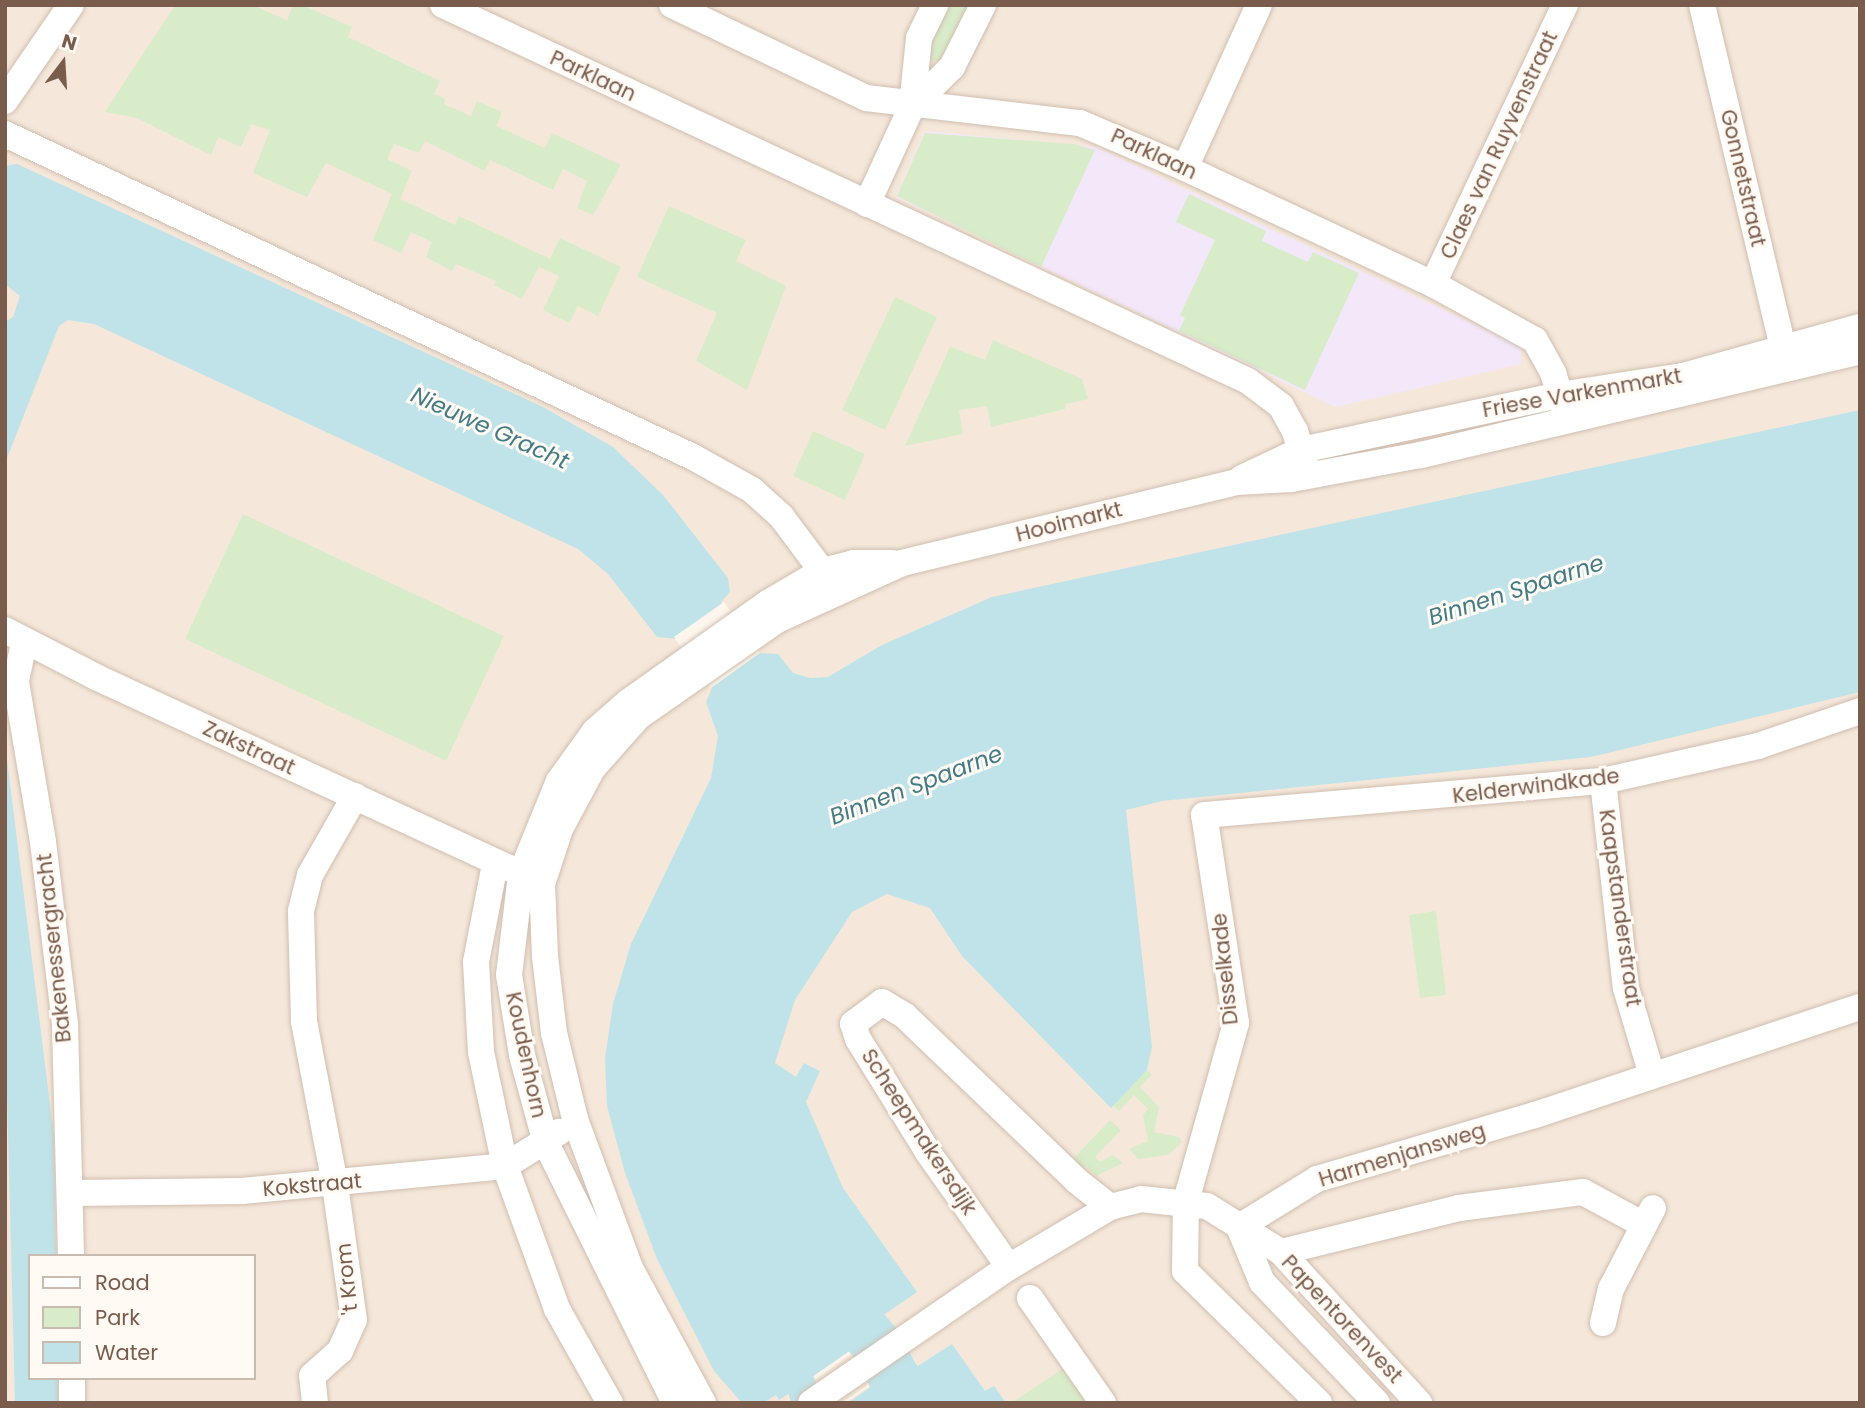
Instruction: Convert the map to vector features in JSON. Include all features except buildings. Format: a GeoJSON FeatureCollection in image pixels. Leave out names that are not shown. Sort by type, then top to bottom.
{"type":"FeatureCollection","features":[{"type":"Feature","properties":{"kind":"street"},"geometry":{"type":"LineString","coordinates":[[5,101],[71,5]]}},
{"type":"Feature","properties":{"kind":"street","name":"Parklaan"},"geometry":{"type":"LineString","coordinates":[[443,5],[1248,381],[1281,406],[1301,450],[1308,475]]}},
{"type":"Feature","properties":{"kind":"street","name":"Parklaan"},"geometry":{"type":"LineString","coordinates":[[672,5],[866,98],[912,106],[1080,124],[1185,168],[1433,284],[1535,340],[1553,373],[1568,420]]}},
{"type":"Feature","properties":{"kind":"street"},"geometry":{"type":"LineString","coordinates":[[867,204],[912,106],[919,38],[935,5]]}},
{"type":"Feature","properties":{"kind":"street"},"geometry":{"type":"LineString","coordinates":[[912,106],[952,67],[983,5]]}},
{"type":"Feature","properties":{"kind":"street"},"geometry":{"type":"LineString","coordinates":[[1185,168],[1259,5]]}},
{"type":"Feature","properties":{"kind":"street","name":"Claes van Ruyvenstraat"},"geometry":{"type":"LineString","coordinates":[[1433,284],[1565,5]]}},
{"type":"Feature","properties":{"kind":"street","name":"Gonnetstraat"},"geometry":{"type":"LineString","coordinates":[[1702,5],[1786,360]]}},
{"type":"Feature","properties":{"kind":"street"},"geometry":{"type":"LineString","coordinates":[[5,134],[693,457],[752,490],[781,516],[822,571]]}},
{"type":"Feature","properties":{"kind":"street","name":"Friese Varkenmarkt"},"geometry":{"type":"LineString","coordinates":[[1308,475],[1568,420],[1786,360],[1860,327]]}},
{"type":"Feature","properties":{"kind":"street","name":"Friese Varkenmarkt"},"geometry":{"type":"LineString","coordinates":[[1301,450],[1559,395],[1860,351]]}},
{"type":"Feature","properties":{"kind":"street","name":"Hooimarkt"},"geometry":{"type":"LineString","coordinates":[[1236,482],[1301,450]]}},
{"type":"Feature","properties":{"kind":"street","name":"Hooimarkt"},"geometry":{"type":"LineString","coordinates":[[744,631],[902,563],[1236,482],[1308,475]]}},
{"type":"Feature","properties":{"kind":"street","name":"Hooimarkt"},"geometry":{"type":"LineString","coordinates":[[744,631],[822,571],[853,563],[902,563]]}},
{"type":"Feature","properties":{"kind":"street","name":"Koudenhorn"},"geometry":{"type":"LineString","coordinates":[[675,1403],[546,1143],[522,1055],[509,975],[532,879],[540,819],[577,754],[595,732],[744,631]]}},
{"type":"Feature","properties":{"kind":"street","name":"Zakstraat"},"geometry":{"type":"LineString","coordinates":[[15,636],[495,864],[532,879]]}},
{"type":"Feature","properties":{"kind":"street","name":"Bakenessergracht"},"geometry":{"type":"LineString","coordinates":[[15,636],[16,682],[43,842],[65,1025],[71,1254]]}},
{"type":"Feature","properties":{"kind":"street","name":"Kelderwindkade"},"geometry":{"type":"LineString","coordinates":[[1205,815],[1603,781],[1758,746],[1860,711]]}},
{"type":"Feature","properties":{"kind":"street","name":"Kaapstanderstraat"},"geometry":{"type":"LineString","coordinates":[[1603,781],[1626,988],[1652,1075]]}},
{"type":"Feature","properties":{"kind":"street"},"geometry":{"type":"LineString","coordinates":[[335,1184],[304,1021],[301,911],[310,876],[355,796]]}},
{"type":"Feature","properties":{"kind":"street","name":"Disselkade"},"geometry":{"type":"LineString","coordinates":[[1186,1201],[1236,1023],[1205,815]]}},
{"type":"Feature","properties":{"kind":"street","name":"Koudenhorn"},"geometry":{"type":"LineString","coordinates":[[495,864],[476,962],[481,1052],[505,1166],[556,1309],[610,1403]]}},
{"type":"Feature","properties":{"kind":"street","name":"Koudenhorn"},"geometry":{"type":"LineString","coordinates":[[532,879],[554,1033],[575,1119],[630,1268],[703,1403]]}},
{"type":"Feature","properties":{"kind":"street","name":"Scheepmakersdijk"},"geometry":{"type":"LineString","coordinates":[[1009,1268],[928,1152],[858,1039],[853,1024],[883,1002],[905,1016],[1077,1181],[1110,1207]]}},
{"type":"Feature","properties":{"kind":"street","name":"Harmenjansweg"},"geometry":{"type":"LineString","coordinates":[[1239,1227],[1317,1180],[1527,1118],[1860,1007]]}},
{"type":"Feature","properties":{"kind":"street","name":"Kokstraat"},"geometry":{"type":"LineString","coordinates":[[71,1193],[242,1191],[505,1166],[546,1143],[575,1119]]}},
{"type":"Feature","properties":{"kind":"street","name":"'t Krom"},"geometry":{"type":"LineString","coordinates":[[314,1403],[312,1376],[340,1351],[354,1321],[335,1184]]}},
{"type":"Feature","properties":{"kind":"street"},"geometry":{"type":"LineString","coordinates":[[1281,1252],[1459,1208],[1583,1192],[1649,1216],[1611,1289],[1602,1323]]}},
{"type":"Feature","properties":{"kind":"street"},"geometry":{"type":"LineString","coordinates":[[811,1403],[1009,1268],[1110,1207],[1141,1199],[1186,1201],[1207,1206],[1239,1227]]}},
{"type":"Feature","properties":{"kind":"street"},"geometry":{"type":"LineString","coordinates":[[1186,1201],[1185,1271],[1319,1403]]}},
{"type":"Feature","properties":{"kind":"street","name":"Papentorenvest"},"geometry":{"type":"LineString","coordinates":[[1239,1227],[1281,1252],[1419,1403]]}},
{"type":"Feature","properties":{"kind":"street","name":"Papentorenvest"},"geometry":{"type":"LineString","coordinates":[[1239,1227],[1262,1282],[1377,1403]]}},
{"type":"Feature","properties":{"kind":"street"},"geometry":{"type":"LineString","coordinates":[[1030,1298],[1103,1403]]}},
{"type":"Feature","properties":{"kind":"street"},"geometry":{"type":"LineString","coordinates":[[72,1380],[72,1403]]}},
{"type":"Feature","properties":{"kind":"shaded area"},"geometry":{"type":"Polygon","coordinates":[[[5,5],[1853,5],[1860,13],[1860,1403],[5,1403],[5,5]]]}},
{"type":"Feature","properties":{"kind":"shaded area"},"geometry":{"type":"Polygon","coordinates":[[[925,131],[1096,147],[1521,346],[1521,364],[1336,407],[896,197],[925,131]]]}},
{"type":"Feature","properties":{"kind":"green space"},"geometry":{"type":"Polygon","coordinates":[[[175,5],[252,5],[287,20],[293,5],[302,5],[352,27],[348,37],[440,81],[434,94],[445,98],[444,104],[471,116],[477,101],[502,112],[496,126],[545,148],[552,133],[621,165],[593,215],[577,208],[587,181],[563,169],[553,190],[490,160],[485,171],[425,141],[419,153],[394,144],[387,159],[412,171],[400,199],[455,225],[459,216],[550,259],[560,238],[621,267],[598,316],[578,306],[569,323],[543,310],[559,276],[539,267],[522,299],[494,285],[496,281],[456,264],[452,271],[426,257],[432,242],[411,232],[401,253],[373,240],[392,194],[326,163],[307,197],[253,173],[270,130],[251,124],[241,147],[218,137],[211,155],[137,118],[105,112],[175,5]]]}},
{"type":"Feature","properties":{"kind":"green space"},"geometry":{"type":"Polygon","coordinates":[[[948,5],[969,5],[940,60],[923,61],[948,5]]]}},
{"type":"Feature","properties":{"kind":"green space"},"geometry":{"type":"Polygon","coordinates":[[[925,133],[1073,144],[1095,150],[1041,267],[897,196],[925,133]]]}},
{"type":"Feature","properties":{"kind":"green space"},"geometry":{"type":"Polygon","coordinates":[[[1189,194],[1266,231],[1262,241],[1308,262],[1313,252],[1359,273],[1305,390],[1179,331],[1185,318],[1180,315],[1215,240],[1176,222],[1189,194]]]}},
{"type":"Feature","properties":{"kind":"green space"},"geometry":{"type":"Polygon","coordinates":[[[669,206],[746,240],[736,261],[786,286],[747,390],[696,361],[717,313],[637,277],[669,206]]]}},
{"type":"Feature","properties":{"kind":"green space"},"geometry":{"type":"Polygon","coordinates":[[[895,297],[937,317],[885,430],[842,410],[895,297]]]}},
{"type":"Feature","properties":{"kind":"green space"},"geometry":{"type":"Polygon","coordinates":[[[993,340],[1082,379],[1088,399],[1066,404],[1065,409],[991,427],[987,406],[959,410],[963,434],[905,446],[950,347],[985,360],[993,340]]]}},
{"type":"Feature","properties":{"kind":"green space"},"geometry":{"type":"Polygon","coordinates":[[[813,431],[865,454],[845,500],[793,476],[813,431]]]}},
{"type":"Feature","properties":{"kind":"green space"},"geometry":{"type":"Polygon","coordinates":[[[243,514],[504,636],[446,761],[185,639],[243,514]]]}},
{"type":"Feature","properties":{"kind":"green space"},"geometry":{"type":"Polygon","coordinates":[[[1436,911],[1446,995],[1420,998],[1409,915],[1436,911]]]}},
{"type":"Feature","properties":{"kind":"green space"},"geometry":{"type":"Polygon","coordinates":[[[1147,1070],[1152,1075],[1140,1087],[1159,1107],[1154,1132],[1179,1137],[1182,1142],[1168,1155],[1138,1159],[1129,1149],[1148,1141],[1143,1115],[1148,1109],[1134,1095],[1119,1111],[1113,1105],[1147,1070]]]}},
{"type":"Feature","properties":{"kind":"green space"},"geometry":{"type":"Polygon","coordinates":[[[1110,1120],[1121,1130],[1095,1157],[1100,1162],[1113,1155],[1123,1163],[1096,1176],[1086,1166],[1081,1171],[1071,1161],[1110,1120]]]}},
{"type":"Feature","properties":{"kind":"green space"},"geometry":{"type":"Polygon","coordinates":[[[1064,1368],[1088,1403],[1011,1403],[1064,1368]]]}},
{"type":"Feature","properties":{"kind":"water","name":"Nieuwe Gracht"},"geometry":{"type":"Polygon","coordinates":[[[17,164],[543,407],[613,447],[663,495],[728,578],[730,592],[721,602],[757,653],[778,654],[793,673],[810,678],[828,677],[882,645],[992,597],[1860,410],[1860,692],[1591,757],[1162,801],[1126,810],[1152,1047],[1147,1070],[1111,1108],[962,956],[930,908],[887,894],[852,912],[795,1000],[775,1063],[796,1077],[804,1063],[820,1071],[806,1102],[843,1188],[917,1292],[882,1316],[887,1325],[779,1400],[776,1395],[763,1403],[742,1403],[714,1371],[657,1259],[625,1173],[607,1106],[605,1058],[613,1004],[631,944],[711,778],[718,736],[706,702],[712,688],[677,639],[657,637],[608,574],[578,549],[94,324],[68,320],[59,326],[5,463],[5,322],[13,317],[20,296],[5,284],[5,166],[17,164]]]}},
{"type":"Feature","properties":{"kind":"water"},"geometry":{"type":"Polygon","coordinates":[[[5,743],[54,1137],[56,1254],[28,1254],[28,1380],[58,1380],[58,1403],[15,1403],[5,1017],[5,743]]]}},
{"type":"Feature","properties":{"kind":"water"},"geometry":{"type":"Polygon","coordinates":[[[952,1344],[985,1391],[994,1386],[1006,1403],[848,1403],[910,1359],[918,1366],[952,1344]]]}},
{"type":"Feature","properties":{"kind":"pier"},"geometry":{"type":"Polygon","coordinates":[[[724,602],[760,653],[711,688],[674,637],[724,602]]]}},
{"type":"Feature","properties":{"kind":"pier"},"geometry":{"type":"Polygon","coordinates":[[[887,1325],[890,1327],[789,1398],[788,1394],[887,1325]]]}},
{"type":"Feature","properties":{"kind":"pier"},"geometry":{"type":"Polygon","coordinates":[[[909,1356],[910,1359],[845,1403],[846,1400],[909,1356]]]}},
{"type":"Feature","properties":{"kind":"waterway","name":"Binnen Spaarne"},"geometry":{"type":"LineString","coordinates":[[824,1285],[878,1346],[906,1403]]}},
{"type":"Feature","properties":{"kind":"waterway","name":"Binnen Spaarne"},"geometry":{"type":"LineString","coordinates":[[786,1346],[805,1396],[812,1403]]}}]}
